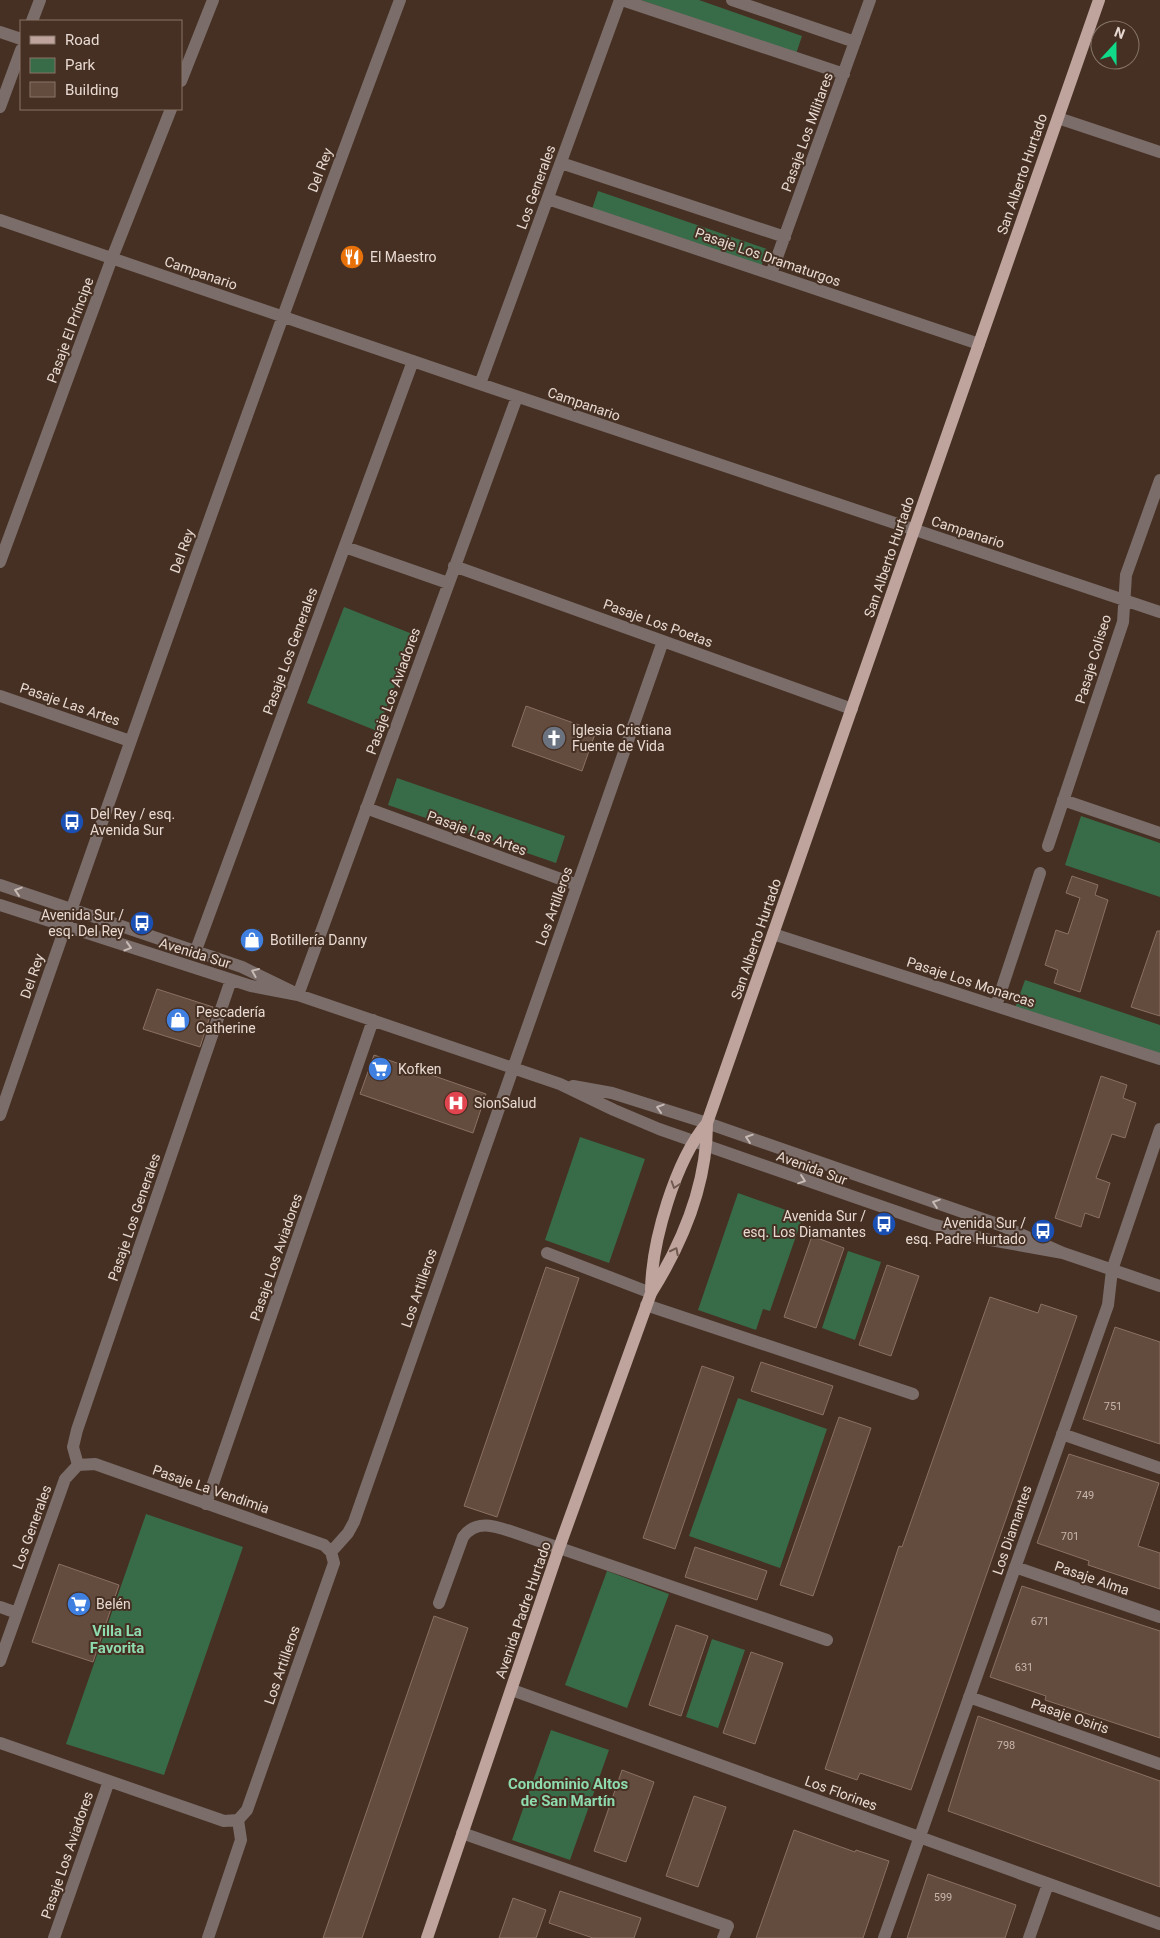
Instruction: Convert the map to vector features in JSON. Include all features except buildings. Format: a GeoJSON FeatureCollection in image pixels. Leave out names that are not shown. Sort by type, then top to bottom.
{"type":"FeatureCollection","features":[{"type":"Feature","properties":{"kind":"main road","name":"San Alberto Hurtado"},"geometry":{"type":"LineString","coordinates":[[707,1123],[1100,0]]}},
{"type":"Feature","properties":{"kind":"main road","name":"Avenida Padre Hurtado"},"geometry":{"type":"LineString","coordinates":[[648,1299],[659,1233],[680,1168],[694,1140],[707,1123]]}},
{"type":"Feature","properties":{"kind":"main road","name":"Avenida Padre Hurtado"},"geometry":{"type":"LineString","coordinates":[[427,1938],[559,1548],[648,1299],[665,1270],[686,1226],[702,1175],[707,1145],[707,1123]]}},
{"type":"Feature","properties":{"kind":"street"},"geometry":{"type":"LineString","coordinates":[[32,20],[40,0]]}},
{"type":"Feature","properties":{"kind":"street"},"geometry":{"type":"LineString","coordinates":[[182,78],[213,0]]}},
{"type":"Feature","properties":{"kind":"street","name":"Del Rey"},"geometry":{"type":"LineString","coordinates":[[0,1115],[70,909],[282,316],[400,0]]}},
{"type":"Feature","properties":{"kind":"street"},"geometry":{"type":"LineString","coordinates":[[621,0],[844,74]]}},
{"type":"Feature","properties":{"kind":"street","name":"Los Generales"},"geometry":{"type":"LineString","coordinates":[[480,384],[621,0]]}},
{"type":"Feature","properties":{"kind":"street"},"geometry":{"type":"LineString","coordinates":[[732,0],[855,42]]}},
{"type":"Feature","properties":{"kind":"street","name":"Pasaje Los Militares"},"geometry":{"type":"LineString","coordinates":[[771,274],[870,0]]}},
{"type":"Feature","properties":{"kind":"street"},"geometry":{"type":"LineString","coordinates":[[0,32],[20,39]]}},
{"type":"Feature","properties":{"kind":"street"},"geometry":{"type":"LineString","coordinates":[[0,107],[20,53]]}},
{"type":"Feature","properties":{"kind":"street","name":"Pasaje El Príncipe"},"geometry":{"type":"LineString","coordinates":[[0,562],[112,258],[170,110]]}},
{"type":"Feature","properties":{"kind":"street"},"geometry":{"type":"LineString","coordinates":[[1058,118],[1160,152]]}},
{"type":"Feature","properties":{"kind":"street","name":"Pasaje Los Dramaturgos"},"geometry":{"type":"LineString","coordinates":[[561,163],[784,237]]}},
{"type":"Feature","properties":{"kind":"street","name":"Pasaje Los Dramaturgos"},"geometry":{"type":"LineString","coordinates":[[548,199],[979,344]]}},
{"type":"Feature","properties":{"kind":"street","name":"Campanario"},"geometry":{"type":"LineString","coordinates":[[0,220],[516,397],[1160,612]]}},
{"type":"Feature","properties":{"kind":"street","name":"Pasaje Los Generales"},"geometry":{"type":"LineString","coordinates":[[196,950],[413,361]]}},
{"type":"Feature","properties":{"kind":"street","name":"Pasaje Los Aviadores"},"geometry":{"type":"LineString","coordinates":[[298,995],[516,397]]}},
{"type":"Feature","properties":{"kind":"street","name":"Pasaje Coliseo"},"geometry":{"type":"LineString","coordinates":[[1048,846],[1122,622],[1126,575],[1160,480]]}},
{"type":"Feature","properties":{"kind":"street"},"geometry":{"type":"LineString","coordinates":[[344,547],[448,583]]}},
{"type":"Feature","properties":{"kind":"street","name":"Pasaje Los Poetas"},"geometry":{"type":"LineString","coordinates":[[454,566],[852,709]]}},
{"type":"Feature","properties":{"kind":"street","name":"Los Artilleros"},"geometry":{"type":"LineString","coordinates":[[238,1820],[247,1810],[334,1563],[331,1552],[348,1533],[354,1522],[663,641]]}},
{"type":"Feature","properties":{"kind":"street","name":"Pasaje Las Artes"},"geometry":{"type":"LineString","coordinates":[[0,696],[130,740]]}},
{"type":"Feature","properties":{"kind":"street"},"geometry":{"type":"LineString","coordinates":[[1063,800],[1160,833]]}},
{"type":"Feature","properties":{"kind":"street","name":"Pasaje Las Artes"},"geometry":{"type":"LineString","coordinates":[[366,808],[577,885]]}},
{"type":"Feature","properties":{"kind":"street"},"geometry":{"type":"LineString","coordinates":[[996,1006],[1040,873]]}},
{"type":"Feature","properties":{"kind":"street","name":"Avenida Sur"},"geometry":{"type":"LineString","coordinates":[[0,885],[196,950],[260,974],[298,995]]}},
{"type":"Feature","properties":{"kind":"street","name":"Avenida Sur"},"geometry":{"type":"LineString","coordinates":[[0,905],[231,980],[298,995],[560,1084],[638,1120],[932,1224],[985,1238],[1063,1253]]}},
{"type":"Feature","properties":{"kind":"street","name":"Pasaje Los Monarcas"},"geometry":{"type":"LineString","coordinates":[[773,934],[1160,1059]]}},
{"type":"Feature","properties":{"kind":"street","name":"Pasaje Los Generales"},"geometry":{"type":"LineString","coordinates":[[78,1465],[73,1447],[74,1439],[231,980]]}},
{"type":"Feature","properties":{"kind":"street","name":"Pasaje Los Aviadores"},"geometry":{"type":"LineString","coordinates":[[206,1504],[373,1020]]}},
{"type":"Feature","properties":{"kind":"street","name":"Avenida Sur"},"geometry":{"type":"LineString","coordinates":[[560,1084],[612,1093],[707,1123],[1000,1225],[1063,1253],[1160,1286]]}},
{"type":"Feature","properties":{"kind":"street","name":"Los Diamantes"},"geometry":{"type":"LineString","coordinates":[[884,1938],[1108,1305],[1112,1270],[1160,1129]]}},
{"type":"Feature","properties":{"kind":"street"},"geometry":{"type":"LineString","coordinates":[[547,1253],[648,1299],[913,1394]]}},
{"type":"Feature","properties":{"kind":"street"},"geometry":{"type":"LineString","coordinates":[[1062,1434],[1160,1468]]}},
{"type":"Feature","properties":{"kind":"street","name":"Pasaje La Vendimia"},"geometry":{"type":"LineString","coordinates":[[78,1465],[95,1464],[320,1543],[331,1552]]}},
{"type":"Feature","properties":{"kind":"street","name":"Los Generales"},"geometry":{"type":"LineString","coordinates":[[0,1661],[65,1479],[78,1465]]}},
{"type":"Feature","properties":{"kind":"street"},"geometry":{"type":"LineString","coordinates":[[439,1603],[463,1537],[469,1529],[484,1525],[500,1527],[827,1640]]}},
{"type":"Feature","properties":{"kind":"street","name":"Pasaje Alma"},"geometry":{"type":"LineString","coordinates":[[1015,1568],[1160,1617]]}},
{"type":"Feature","properties":{"kind":"street"},"geometry":{"type":"LineString","coordinates":[[0,1607],[17,1613]]}},
{"type":"Feature","properties":{"kind":"street","name":"Los Florines"},"geometry":{"type":"LineString","coordinates":[[512,1690],[1160,1924]]}},
{"type":"Feature","properties":{"kind":"street","name":"Pasaje Osiris"},"geometry":{"type":"LineString","coordinates":[[969,1697],[1160,1764]]}},
{"type":"Feature","properties":{"kind":"street"},"geometry":{"type":"LineString","coordinates":[[0,1744],[224,1821],[238,1820],[241,1840],[208,1938]]}},
{"type":"Feature","properties":{"kind":"street","name":"Pasaje Los Aviadores"},"geometry":{"type":"LineString","coordinates":[[54,1938],[109,1781]]}},
{"type":"Feature","properties":{"kind":"street"},"geometry":{"type":"LineString","coordinates":[[462,1833],[728,1926],[724,1938]]}},
{"type":"Feature","properties":{"kind":"street"},"geometry":{"type":"LineString","coordinates":[[1029,1938],[1048,1884]]}},
{"type":"Feature","properties":{"kind":"green space"},"geometry":{"type":"Polygon","coordinates":[[[641,0],[699,0],[802,36],[796,54],[641,0]]]}},
{"type":"Feature","properties":{"kind":"green space"},"geometry":{"type":"Polygon","coordinates":[[[598,191],[767,249],[761,267],[592,209],[598,191]]]}},
{"type":"Feature","properties":{"kind":"green space"},"geometry":{"type":"Polygon","coordinates":[[[344,607],[415,635],[377,731],[307,703],[344,607]]]}},
{"type":"Feature","properties":{"kind":"green space"},"geometry":{"type":"Polygon","coordinates":[[[397,778],[565,836],[556,863],[388,805],[397,778]]]}},
{"type":"Feature","properties":{"kind":"green space"},"geometry":{"type":"Polygon","coordinates":[[[1081,816],[1160,843],[1160,897],[1065,865],[1081,816]]]}},
{"type":"Feature","properties":{"kind":"green space"},"geometry":{"type":"Polygon","coordinates":[[[1025,980],[1160,1025],[1160,1055],[1015,1008],[1025,980]]]}},
{"type":"Feature","properties":{"kind":"green space"},"geometry":{"type":"Polygon","coordinates":[[[580,1137],[645,1159],[609,1263],[545,1240],[580,1137]]]}},
{"type":"Feature","properties":{"kind":"green space"},"geometry":{"type":"Polygon","coordinates":[[[738,1193],[803,1216],[770,1311],[763,1309],[756,1330],[698,1310],[738,1193]]]}},
{"type":"Feature","properties":{"kind":"green space"},"geometry":{"type":"Polygon","coordinates":[[[848,1251],[881,1262],[855,1340],[822,1328],[848,1251]]]}},
{"type":"Feature","properties":{"kind":"green space"},"geometry":{"type":"Polygon","coordinates":[[[738,1398],[827,1429],[780,1568],[689,1536],[738,1398]]]}},
{"type":"Feature","properties":{"kind":"green space"},"geometry":{"type":"Polygon","coordinates":[[[146,1514],[243,1547],[164,1775],[66,1744],[146,1514]]]}},
{"type":"Feature","properties":{"kind":"green space"},"geometry":{"type":"Polygon","coordinates":[[[607,1571],[669,1594],[627,1708],[565,1685],[607,1571]]]}},
{"type":"Feature","properties":{"kind":"green space"},"geometry":{"type":"Polygon","coordinates":[[[712,1639],[745,1650],[718,1728],[686,1717],[712,1639]]]}},
{"type":"Feature","properties":{"kind":"green space"},"geometry":{"type":"Polygon","coordinates":[[[551,1730],[609,1750],[570,1860],[512,1840],[551,1730]]]}},
{"type":"Feature","properties":{"kind":"place","name":"El Maestro"},"geometry":{"type":"Point","coordinates":[352,257]}},
{"type":"Feature","properties":{"kind":"place","name":"Iglesia Cristiana Fuente de Vida"},"geometry":{"type":"Point","coordinates":[554,738]}},
{"type":"Feature","properties":{"kind":"place","name":"Del Rey / esq. Avenida Sur"},"geometry":{"type":"Point","coordinates":[72,822]}},
{"type":"Feature","properties":{"kind":"place","name":"Avenida Sur / esq. Del Rey"},"geometry":{"type":"Point","coordinates":[142,923]}},
{"type":"Feature","properties":{"kind":"place","name":"Botillería Danny"},"geometry":{"type":"Point","coordinates":[252,940]}},
{"type":"Feature","properties":{"kind":"place","name":"Pescadería Catherine"},"geometry":{"type":"Point","coordinates":[178,1020]}},
{"type":"Feature","properties":{"kind":"place","name":"Kofken"},"geometry":{"type":"Point","coordinates":[380,1069]}},
{"type":"Feature","properties":{"kind":"place","name":"SionSalud"},"geometry":{"type":"Point","coordinates":[456,1103]}},
{"type":"Feature","properties":{"kind":"place","name":"Avenida Sur / esq. Los Diamantes"},"geometry":{"type":"Point","coordinates":[884,1224]}},
{"type":"Feature","properties":{"kind":"place","name":"Avenida Sur / esq. Padre Hurtado"},"geometry":{"type":"Point","coordinates":[1043,1231]}},
{"type":"Feature","properties":{"kind":"place","name":"Belén"},"geometry":{"type":"Point","coordinates":[79,1604]}},
{"type":"Feature","properties":{"kind":"district","name":"Villa La Favorita"},"geometry":{"type":"Point","coordinates":[117,1640]}},
{"type":"Feature","properties":{"kind":"district","name":"Condominio Altos de San Martín"},"geometry":{"type":"Point","coordinates":[568,1792]}}]}
